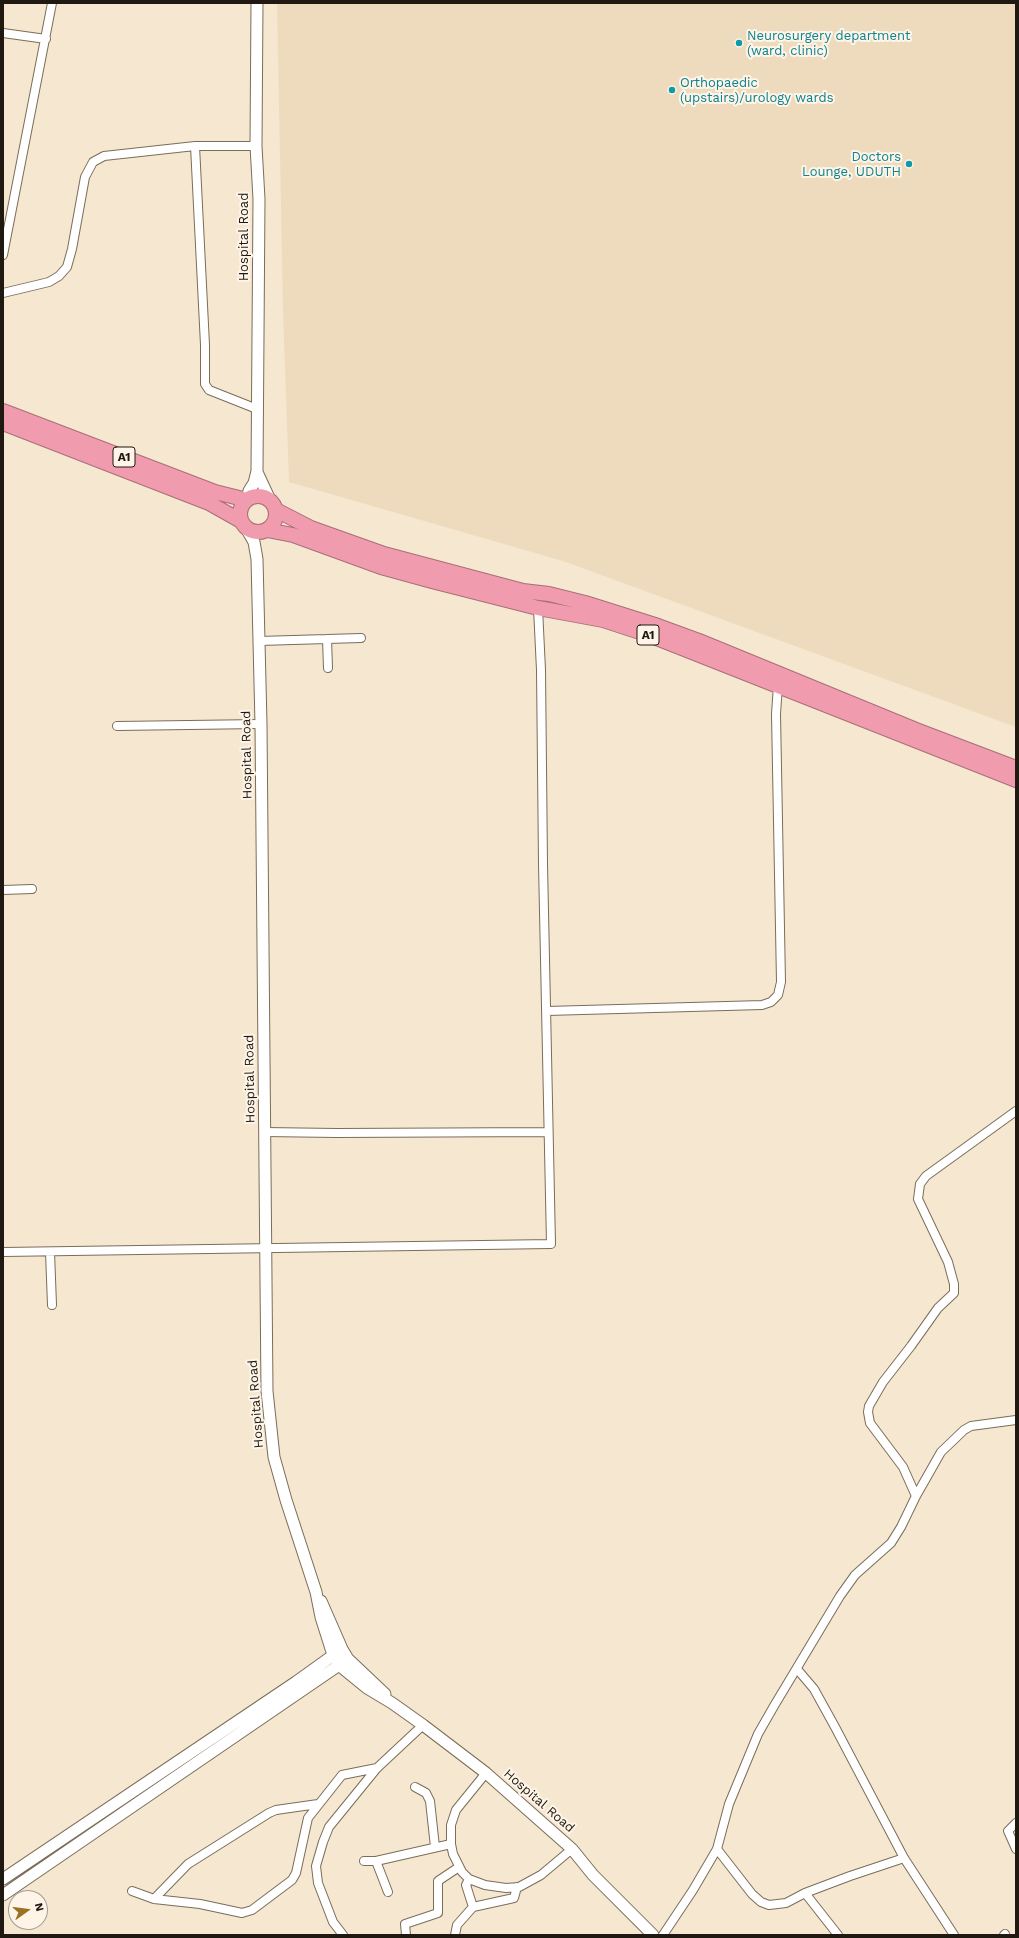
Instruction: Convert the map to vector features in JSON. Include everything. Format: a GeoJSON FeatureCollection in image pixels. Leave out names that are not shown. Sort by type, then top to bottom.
{"type":"FeatureCollection","features":[{"type":"Feature","properties":{"kind":"highway","name":"A1"},"geometry":{"type":"LineString","coordinates":[[3,411],[227,496],[248,497]]}},
{"type":"Feature","properties":{"kind":"highway","name":"A1"},"geometry":{"type":"LineString","coordinates":[[3,423],[209,503],[244,524]]}},
{"type":"Feature","properties":{"kind":"highway"},"geometry":{"type":"LineString","coordinates":[[258,496],[273,505],[275,520],[266,530],[254,532],[244,524],[241,508],[248,497],[258,496]]}},
{"type":"Feature","properties":{"kind":"highway","name":"A1"},"geometry":{"type":"LineString","coordinates":[[273,505],[309,527],[384,554],[523,591],[549,594],[665,628],[699,640],[916,730],[1016,768]]}},
{"type":"Feature","properties":{"kind":"highway","name":"A1"},"geometry":{"type":"LineString","coordinates":[[266,530],[301,538],[380,567],[538,608],[603,620],[649,635],[1016,780]]}},
{"type":"Feature","properties":{"kind":"street"},"geometry":{"type":"LineString","coordinates":[[3,255],[52,3]]}},
{"type":"Feature","properties":{"kind":"street","name":"Hospital Road"},"geometry":{"type":"LineString","coordinates":[[256,3],[256,146],[259,199],[257,471]]}},
{"type":"Feature","properties":{"kind":"street"},"geometry":{"type":"LineString","coordinates":[[3,33],[46,39]]}},
{"type":"Feature","properties":{"kind":"street"},"geometry":{"type":"LineString","coordinates":[[3,293],[49,282],[59,276],[67,267],[72,249],[85,178],[93,162],[104,156],[195,146],[256,146]]}},
{"type":"Feature","properties":{"kind":"street"},"geometry":{"type":"LineString","coordinates":[[195,146],[205,346],[205,384],[210,390],[257,409]]}},
{"type":"Feature","properties":{"kind":"street"},"geometry":{"type":"LineString","coordinates":[[248,497],[257,471]]}},
{"type":"Feature","properties":{"kind":"street"},"geometry":{"type":"LineString","coordinates":[[257,471],[273,505]]}},
{"type":"Feature","properties":{"kind":"street"},"geometry":{"type":"LineString","coordinates":[[244,524],[253,538],[257,559]]}},
{"type":"Feature","properties":{"kind":"street"},"geometry":{"type":"LineString","coordinates":[[257,559],[260,542],[266,530]]}},
{"type":"Feature","properties":{"kind":"street","name":"Hospital Road"},"geometry":{"type":"LineString","coordinates":[[257,559],[267,1391],[269,1425],[274,1457],[286,1500],[316,1592],[321,1617],[344,1663],[367,1688],[392,1702],[486,1773],[572,1849],[593,1874],[653,1935]]}},
{"type":"Feature","properties":{"kind":"street"},"geometry":{"type":"LineString","coordinates":[[3,1252],[266,1250],[551,1244],[543,864],[541,670],[538,608]]}},
{"type":"Feature","properties":{"kind":"street"},"geometry":{"type":"LineString","coordinates":[[259,641],[362,638]]}},
{"type":"Feature","properties":{"kind":"street"},"geometry":{"type":"LineString","coordinates":[[327,639],[328,668]]}},
{"type":"Feature","properties":{"kind":"street"},"geometry":{"type":"LineString","coordinates":[[547,1011],[762,1005],[771,1002],[778,995],[781,982],[776,714],[778,685]]}},
{"type":"Feature","properties":{"kind":"street"},"geometry":{"type":"LineString","coordinates":[[117,726],[260,724]]}},
{"type":"Feature","properties":{"kind":"street"},"geometry":{"type":"LineString","coordinates":[[3,890],[32,889]]}},
{"type":"Feature","properties":{"kind":"street"},"geometry":{"type":"LineString","coordinates":[[916,1496],[903,1467],[870,1422],[868,1412],[869,1406],[883,1382],[938,1308],[954,1294],[954,1284],[948,1262],[920,1204],[918,1189],[926,1176],[1016,1111]]}},
{"type":"Feature","properties":{"kind":"street"},"geometry":{"type":"LineString","coordinates":[[264,1132],[337,1134],[548,1132]]}},
{"type":"Feature","properties":{"kind":"street"},"geometry":{"type":"LineString","coordinates":[[50,1252],[52,1305]]}},
{"type":"Feature","properties":{"kind":"street"},"geometry":{"type":"LineString","coordinates":[[664,1935],[717,1849],[729,1804],[758,1734],[840,1596],[855,1575],[891,1542],[901,1527],[916,1496],[941,1452],[964,1430],[971,1426],[1016,1420]]}},
{"type":"Feature","properties":{"kind":"street"},"geometry":{"type":"LineString","coordinates":[[3,1880],[338,1652]]}},
{"type":"Feature","properties":{"kind":"street"},"geometry":{"type":"LineString","coordinates":[[3,1895],[139,1801],[344,1663]]}},
{"type":"Feature","properties":{"kind":"street"},"geometry":{"type":"LineString","coordinates":[[797,1668],[814,1689],[904,1858],[954,1935]]}},
{"type":"Feature","properties":{"kind":"street"},"geometry":{"type":"LineString","coordinates":[[296,1682],[304,1691]]}},
{"type":"Feature","properties":{"kind":"street"},"geometry":{"type":"LineString","coordinates":[[343,1935],[333,1922],[318,1883],[316,1866],[323,1842],[329,1827],[376,1768],[423,1725]]}},
{"type":"Feature","properties":{"kind":"street"},"geometry":{"type":"LineString","coordinates":[[132,1891],[154,1899],[200,1904],[242,1913],[252,1910],[292,1880],[296,1873],[308,1818],[342,1775],[376,1768]]}},
{"type":"Feature","properties":{"kind":"street"},"geometry":{"type":"LineString","coordinates":[[486,1773],[456,1810],[451,1825],[451,1844],[453,1854],[459,1867],[469,1879],[485,1885],[506,1888],[517,1887],[541,1875],[572,1849]]}},
{"type":"Feature","properties":{"kind":"street"},"geometry":{"type":"LineString","coordinates":[[415,1787],[426,1793],[430,1801],[435,1847]]}},
{"type":"Feature","properties":{"kind":"street"},"geometry":{"type":"LineString","coordinates":[[132,1791],[139,1801]]}},
{"type":"Feature","properties":{"kind":"street"},"geometry":{"type":"LineString","coordinates":[[154,1899],[188,1864],[269,1813],[276,1810],[318,1804]]}},
{"type":"Feature","properties":{"kind":"street"},"geometry":{"type":"LineString","coordinates":[[1016,1823],[1008,1831],[1016,1849]]}},
{"type":"Feature","properties":{"kind":"street"},"geometry":{"type":"LineString","coordinates":[[364,1861],[376,1860],[451,1844]]}},
{"type":"Feature","properties":{"kind":"street"},"geometry":{"type":"LineString","coordinates":[[717,1849],[752,1894],[761,1902],[769,1905],[786,1903],[805,1893],[904,1858]]}},
{"type":"Feature","properties":{"kind":"street"},"geometry":{"type":"LineString","coordinates":[[376,1860],[388,1892]]}},
{"type":"Feature","properties":{"kind":"street"},"geometry":{"type":"LineString","coordinates":[[406,1935],[405,1924],[438,1913],[438,1881],[459,1867]]}},
{"type":"Feature","properties":{"kind":"street"},"geometry":{"type":"LineString","coordinates":[[469,1879],[466,1885],[473,1908]]}},
{"type":"Feature","properties":{"kind":"street"},"geometry":{"type":"LineString","coordinates":[[455,1935],[457,1925],[473,1908],[514,1898],[517,1887]]}},
{"type":"Feature","properties":{"kind":"street"},"geometry":{"type":"LineString","coordinates":[[805,1893],[838,1935]]}},
{"type":"Feature","properties":{"kind":"shaded area"},"geometry":{"type":"Polygon","coordinates":[[[277,3],[1016,3],[1016,727],[563,561],[289,482],[283,310],[277,3]]]}},
{"type":"Feature","properties":{"kind":"place","name":"Neurosurgery department (ward, clinic)"},"geometry":{"type":"Point","coordinates":[739,43]}},
{"type":"Feature","properties":{"kind":"place","name":"Orthopaedic (upstairs)/urology wards"},"geometry":{"type":"Point","coordinates":[672,90]}},
{"type":"Feature","properties":{"kind":"place","name":"Doctors Lounge, UDUTH"},"geometry":{"type":"Point","coordinates":[909,164]}}]}
